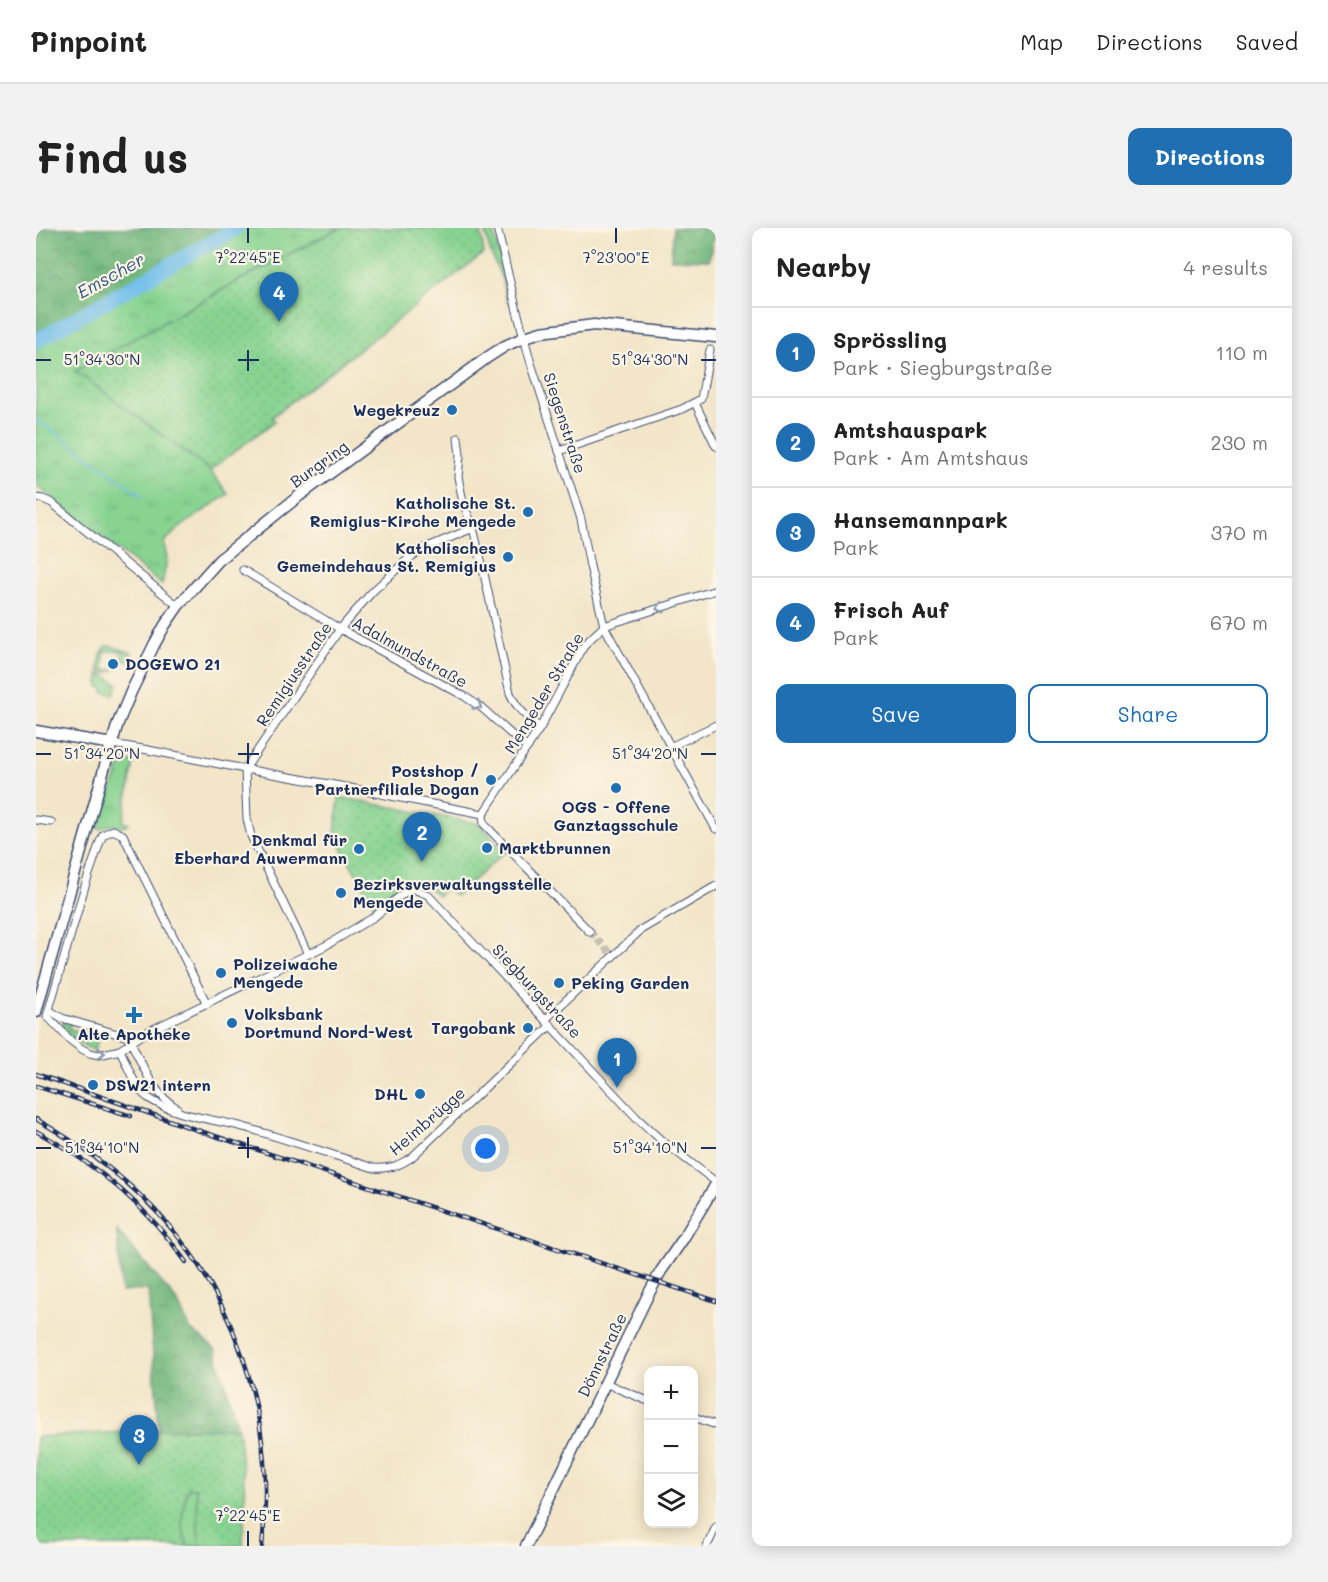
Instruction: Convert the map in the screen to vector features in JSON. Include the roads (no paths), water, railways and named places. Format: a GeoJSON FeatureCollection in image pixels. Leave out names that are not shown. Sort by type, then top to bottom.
{"type":"FeatureCollection","features":[{"type":"Feature","properties":{"kind":"main road","name":"Burgring"},"geometry":{"type":"LineString","coordinates":[[36,1012],[120,719],[154,645],[178,606],[219,560],[299,496],[488,357],[525,337],[542,332],[594,325],[716,337]]}},
{"type":"Feature","properties":{"kind":"main road"},"geometry":{"type":"LineString","coordinates":[[36,730],[112,744]]}},
{"type":"Feature","properties":{"kind":"main road","name":"Dönnstraße"},"geometry":{"type":"LineString","coordinates":[[526,1546],[661,1271],[716,1183]]}},
{"type":"Feature","properties":{"kind":"street","name":"Siegenstraße"},"geometry":{"type":"LineString","coordinates":[[497,228],[516,307],[583,526],[604,626],[716,829]]}},
{"type":"Feature","properties":{"kind":"street"},"geometry":{"type":"LineString","coordinates":[[710,350],[698,401],[716,446]]}},
{"type":"Feature","properties":{"kind":"street"},"geometry":{"type":"LineString","coordinates":[[559,451],[698,401]]}},
{"type":"Feature","properties":{"kind":"street"},"geometry":{"type":"LineString","coordinates":[[458,438],[460,455],[458,477],[463,502],[473,528],[510,693],[515,705],[540,728]]}},
{"type":"Feature","properties":{"kind":"street"},"geometry":{"type":"LineString","coordinates":[[36,498],[52,503],[178,606]]}},
{"type":"Feature","properties":{"kind":"street","name":"Remigiusstraße"},"geometry":{"type":"LineString","coordinates":[[244,769],[340,628],[372,592],[423,549],[473,528]]}},
{"type":"Feature","properties":{"kind":"street","name":"Adalmundstraße"},"geometry":{"type":"LineString","coordinates":[[243,570],[340,628],[464,696],[482,708],[528,747]]}},
{"type":"Feature","properties":{"kind":"street","name":"Mengeder Straße"},"geometry":{"type":"LineString","coordinates":[[483,814],[540,728],[585,644],[604,626],[716,590]]}},
{"type":"Feature","properties":{"kind":"street"},"geometry":{"type":"LineString","coordinates":[[670,747],[716,725]]}},
{"type":"Feature","properties":{"kind":"street"},"geometry":{"type":"LineString","coordinates":[[112,744],[483,814],[484,824],[590,932]]}},
{"type":"Feature","properties":{"kind":"street"},"geometry":{"type":"LineString","coordinates":[[207,1004],[124,838],[112,830],[103,835],[100,842],[47,1016],[70,1040],[90,1053],[99,1055],[120,1050],[130,1040],[207,1004],[308,954],[251,836],[247,819],[244,769]]}},
{"type":"Feature","properties":{"kind":"street"},"geometry":{"type":"LineString","coordinates":[[36,820],[51,822]]}},
{"type":"Feature","properties":{"kind":"street"},"geometry":{"type":"LineString","coordinates":[[546,1019],[642,929],[716,886]]}},
{"type":"Feature","properties":{"kind":"street","name":"Siegburgstraße"},"geometry":{"type":"LineString","coordinates":[[308,954],[370,920],[404,892],[414,889],[428,894],[638,1119],[716,1183]]}},
{"type":"Feature","properties":{"kind":"street"},"geometry":{"type":"LineString","coordinates":[[49,1010],[62,1018],[130,1040]]}},
{"type":"Feature","properties":{"kind":"street"},"geometry":{"type":"LineString","coordinates":[[57,1026],[62,1018]]}},
{"type":"Feature","properties":{"kind":"street","name":"Heimbrügge"},"geometry":{"type":"LineString","coordinates":[[120,1050],[136,1083],[146,1096],[165,1106],[193,1116],[248,1128],[374,1168],[394,1167],[412,1156],[551,1025]]}},
{"type":"Feature","properties":{"kind":"street","name":"Heimbrügge"},"geometry":{"type":"LineString","coordinates":[[130,1040],[160,1095],[193,1116]]}},
{"type":"Feature","properties":{"kind":"street"},"geometry":{"type":"LineString","coordinates":[[605,1383],[644,1399]]}},
{"type":"Feature","properties":{"kind":"street"},"geometry":{"type":"LineString","coordinates":[[698,1419],[716,1425]]}},
{"type":"Feature","properties":{"kind":"street"},"geometry":{"type":"LineString","coordinates":[[707,1546],[716,1527]]}},
{"type":"Feature","properties":{"kind":"waterway","name":"Emscher"},"geometry":{"type":"LineString","coordinates":[[36,341],[236,228]]}},
{"type":"Feature","properties":{"kind":"waterway"},"geometry":{"type":"LineString","coordinates":[[36,419],[142,496]]}},
{"type":"Feature","properties":{"kind":"tunnel"},"geometry":{"type":"LineString","coordinates":[[590,932],[613,956]]}},
{"type":"Feature","properties":{"kind":"railway"},"geometry":{"type":"LineString","coordinates":[[36,1074],[197,1130],[716,1301]]}},
{"type":"Feature","properties":{"kind":"railway"},"geometry":{"type":"LineString","coordinates":[[36,1086],[131,1116]]}},
{"type":"Feature","properties":{"kind":"railway"},"geometry":{"type":"LineString","coordinates":[[36,1119],[91,1155],[142,1197],[175,1233],[203,1272],[225,1313],[243,1357],[255,1403],[263,1450],[265,1498],[262,1546]]}},
{"type":"Feature","properties":{"kind":"railway"},"geometry":{"type":"LineString","coordinates":[[36,1131],[79,1157],[118,1188],[155,1223],[186,1262]]}},
{"type":"Feature","properties":{"kind":"place","name":"Frisch Auf"},"geometry":{"type":"Point","coordinates":[279,322]}},
{"type":"Feature","properties":{"kind":"place","name":"Wegekreuz"},"geometry":{"type":"Point","coordinates":[452,410]}},
{"type":"Feature","properties":{"kind":"place","name":"Katholische St. Remigius-Kirche Mengede"},"geometry":{"type":"Point","coordinates":[528,512]}},
{"type":"Feature","properties":{"kind":"place","name":"Katholisches Gemeindehaus St. Remigius"},"geometry":{"type":"Point","coordinates":[508,557]}},
{"type":"Feature","properties":{"kind":"place","name":"DOGEWO 21"},"geometry":{"type":"Point","coordinates":[113,664]}},
{"type":"Feature","properties":{"kind":"place","name":"Postshop / Partnerfiliale Dogan"},"geometry":{"type":"Point","coordinates":[491,780]}},
{"type":"Feature","properties":{"kind":"place","name":"OGS - Offene Ganztagsschule"},"geometry":{"type":"Point","coordinates":[616,788]}},
{"type":"Feature","properties":{"kind":"place","name":"Marktbrunnen"},"geometry":{"type":"Point","coordinates":[487,848]}},
{"type":"Feature","properties":{"kind":"place","name":"Denkmal für Eberhard Auwermann"},"geometry":{"type":"Point","coordinates":[359,849]}},
{"type":"Feature","properties":{"kind":"place","name":"Amtshauspark"},"geometry":{"type":"Point","coordinates":[422,862]}},
{"type":"Feature","properties":{"kind":"place","name":"Bezirksverwaltungsstelle Mengede"},"geometry":{"type":"Point","coordinates":[341,893]}},
{"type":"Feature","properties":{"kind":"place","name":"Polizeiwache Mengede"},"geometry":{"type":"Point","coordinates":[221,973]}},
{"type":"Feature","properties":{"kind":"place","name":"Peking Garden"},"geometry":{"type":"Point","coordinates":[559,983]}},
{"type":"Feature","properties":{"kind":"place","name":"Alte Apotheke"},"geometry":{"type":"Point","coordinates":[134,1015]}},
{"type":"Feature","properties":{"kind":"place","name":"Volksbank Dortmund Nord-West"},"geometry":{"type":"Point","coordinates":[232,1023]}},
{"type":"Feature","properties":{"kind":"place","name":"Targobank"},"geometry":{"type":"Point","coordinates":[528,1028]}},
{"type":"Feature","properties":{"kind":"place","name":"DSW21 intern"},"geometry":{"type":"Point","coordinates":[93,1085]}},
{"type":"Feature","properties":{"kind":"place","name":"Sprössling"},"geometry":{"type":"Point","coordinates":[617,1088]}},
{"type":"Feature","properties":{"kind":"place","name":"DHL"},"geometry":{"type":"Point","coordinates":[420,1094]}},
{"type":"Feature","properties":{"kind":"place","name":"Hansemannpark"},"geometry":{"type":"Point","coordinates":[139,1465]}}]}
